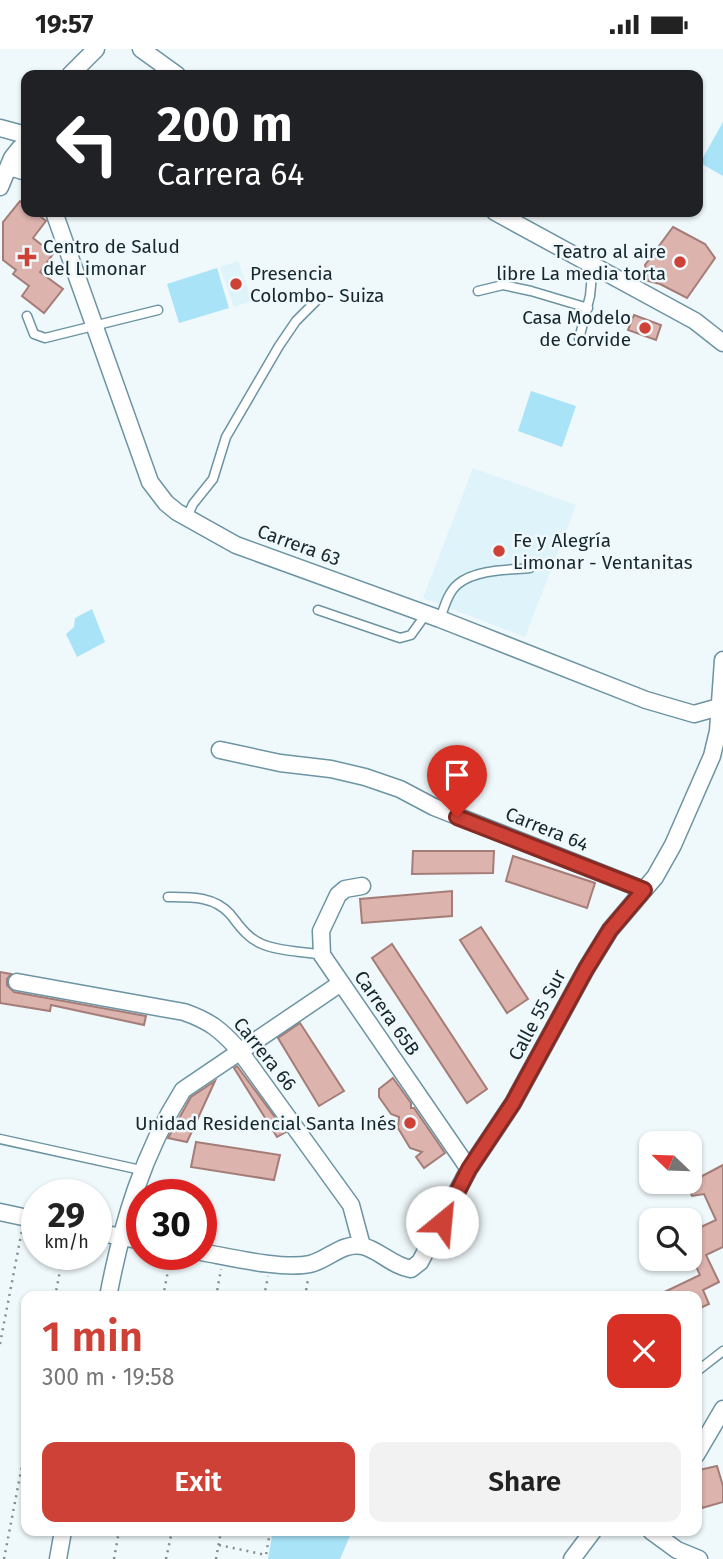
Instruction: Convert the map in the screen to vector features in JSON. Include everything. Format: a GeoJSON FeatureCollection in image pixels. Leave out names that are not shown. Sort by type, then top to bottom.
{"type":"FeatureCollection","features":[{"type":"Feature","properties":{"kind":"street"},"geometry":{"type":"LineString","coordinates":[[75,70],[96,49]]}},
{"type":"Feature","properties":{"kind":"street"},"geometry":{"type":"LineString","coordinates":[[141,49],[170,70]]}},
{"type":"Feature","properties":{"kind":"street"},"geometry":{"type":"LineString","coordinates":[[0,128],[21,144]]}},
{"type":"Feature","properties":{"kind":"street"},"geometry":{"type":"LineString","coordinates":[[0,187],[21,147]]}},
{"type":"Feature","properties":{"kind":"street"},"geometry":{"type":"LineString","coordinates":[[21,149],[16,169],[21,170]]}},
{"type":"Feature","properties":{"kind":"street","name":"Carrera 63"},"geometry":{"type":"LineString","coordinates":[[56,217],[150,482],[166,503],[236,545],[433,617],[600,683],[683,712],[694,713],[719,707]]}},
{"type":"Feature","properties":{"kind":"street"},"geometry":{"type":"LineString","coordinates":[[504,217],[695,321],[723,343]]}},
{"type":"Feature","properties":{"kind":"street","name":"Calle 55 Sur"},"geometry":{"type":"LineString","coordinates":[[362,1246],[401,1267],[411,1269],[420,1262],[469,1169],[513,1103],[592,959],[610,930],[654,877],[673,845],[712,756],[718,731],[723,660]]}},
{"type":"Feature","properties":{"kind":"street","name":"Carrera 64"},"geometry":{"type":"LineString","coordinates":[[220,750],[365,777],[644,890]]}},
{"type":"Feature","properties":{"kind":"street"},"geometry":{"type":"LineString","coordinates":[[322,954],[321,932],[338,895],[345,889],[362,885]]}},
{"type":"Feature","properties":{"kind":"street","name":"Carrera 65B"},"geometry":{"type":"LineString","coordinates":[[322,954],[469,1169]]}},
{"type":"Feature","properties":{"kind":"street","name":"Carrera 66"},"geometry":{"type":"LineString","coordinates":[[17,982],[184,1012],[206,1020],[224,1033],[351,1205],[362,1246]]}},
{"type":"Feature","properties":{"kind":"street"},"geometry":{"type":"LineString","coordinates":[[109,1291],[120,1237],[141,1170],[169,1112],[183,1090],[341,983]]}},
{"type":"Feature","properties":{"kind":"street"},"geometry":{"type":"LineString","coordinates":[[0,1212],[21,1216]]}},
{"type":"Feature","properties":{"kind":"street"},"geometry":{"type":"LineString","coordinates":[[112,1236],[126,1238]]}},
{"type":"Feature","properties":{"kind":"street"},"geometry":{"type":"LineString","coordinates":[[217,1255],[270,1264],[310,1264],[344,1248],[362,1246]]}},
{"type":"Feature","properties":{"kind":"street"},"geometry":{"type":"LineString","coordinates":[[710,1433],[723,1409]]}},
{"type":"Feature","properties":{"kind":"street"},"geometry":{"type":"LineString","coordinates":[[58,1559],[62,1536]]}},
{"type":"Feature","properties":{"kind":"street"},"geometry":{"type":"LineString","coordinates":[[572,1559],[589,1536]]}},
{"type":"Feature","properties":{"kind":"street"},"geometry":{"type":"LineString","coordinates":[[658,1536],[677,1550],[699,1559]]}},
{"type":"Feature","properties":{"kind":"street"},"geometry":{"type":"LineString","coordinates":[[673,1536],[677,1550]]}},
{"type":"Feature","properties":{"kind":"lane"},"geometry":{"type":"LineString","coordinates":[[579,339],[588,308],[593,264]]}},
{"type":"Feature","properties":{"kind":"lane"},"geometry":{"type":"LineString","coordinates":[[478,291],[503,285],[588,308]]}},
{"type":"Feature","properties":{"kind":"lane"},"geometry":{"type":"LineString","coordinates":[[187,517],[193,504],[213,479],[226,437],[279,346],[296,321],[317,300]]}},
{"type":"Feature","properties":{"kind":"lane"},"geometry":{"type":"LineString","coordinates":[[27,316],[34,334],[45,338],[158,310]]}},
{"type":"Feature","properties":{"kind":"lane"},"geometry":{"type":"LineString","coordinates":[[318,610],[400,638],[411,635],[433,617],[458,584],[471,577],[530,568]]}},
{"type":"Feature","properties":{"kind":"lane"},"geometry":{"type":"LineString","coordinates":[[168,897],[205,899],[218,904],[228,911],[240,927],[263,945],[322,954]]}},
{"type":"Feature","properties":{"kind":"lane"},"geometry":{"type":"LineString","coordinates":[[0,1139],[141,1170]]}},
{"type":"Feature","properties":{"kind":"lane"},"geometry":{"type":"LineString","coordinates":[[702,1367],[723,1351]]}},
{"type":"Feature","properties":{"kind":"path"},"geometry":{"type":"LineString","coordinates":[[217,1291],[223,1256]]}},
{"type":"Feature","properties":{"kind":"path"},"geometry":{"type":"LineString","coordinates":[[0,1344],[21,1259]]}},
{"type":"Feature","properties":{"kind":"path"},"geometry":{"type":"LineString","coordinates":[[265,1291],[270,1264]]}},
{"type":"Feature","properties":{"kind":"path"},"geometry":{"type":"LineString","coordinates":[[306,1291],[310,1264]]}},
{"type":"Feature","properties":{"kind":"path"},"geometry":{"type":"LineString","coordinates":[[56,1291],[60,1270]]}},
{"type":"Feature","properties":{"kind":"path"},"geometry":{"type":"LineString","coordinates":[[164,1291],[168,1270]]}},
{"type":"Feature","properties":{"kind":"path"},"geometry":{"type":"LineString","coordinates":[[4,1559],[21,1471]]}},
{"type":"Feature","properties":{"kind":"path"},"geometry":{"type":"LineString","coordinates":[[114,1559],[118,1536]]}},
{"type":"Feature","properties":{"kind":"path"},"geometry":{"type":"LineString","coordinates":[[166,1559],[171,1536]]}},
{"type":"Feature","properties":{"kind":"path"},"geometry":{"type":"LineString","coordinates":[[216,1559],[220,1536]]}},
{"type":"Feature","properties":{"kind":"path"},"geometry":{"type":"LineString","coordinates":[[219,1545],[266,1555],[269,1536]]}},
{"type":"Feature","properties":{"kind":"shaded area"},"geometry":{"type":"Polygon","coordinates":[[[723,122],[723,176],[703,165],[703,158],[723,122]]]}},
{"type":"Feature","properties":{"kind":"shaded area","name":"Presencia Colombo- Suiza"},"geometry":{"type":"Polygon","coordinates":[[[238,261],[252,301],[234,307],[220,267],[238,261]]]}},
{"type":"Feature","properties":{"kind":"shaded area"},"geometry":{"type":"Polygon","coordinates":[[[217,268],[229,308],[179,323],[167,284],[217,268]]]}},
{"type":"Feature","properties":{"kind":"shaded area"},"geometry":{"type":"Polygon","coordinates":[[[531,391],[576,406],[562,447],[518,431],[531,391]]]}},
{"type":"Feature","properties":{"kind":"shaded area","name":"Fe y Alegría Limonar - Ventanitas"},"geometry":{"type":"Polygon","coordinates":[[[473,468],[576,505],[525,637],[423,598],[473,468]]]}},
{"type":"Feature","properties":{"kind":"shaded area"},"geometry":{"type":"Polygon","coordinates":[[[92,609],[105,642],[77,657],[66,634],[74,627],[75,618],[92,609]]]}},
{"type":"Feature","properties":{"kind":"shaded area"},"geometry":{"type":"Polygon","coordinates":[[[272,1536],[350,1536],[340,1559],[268,1559],[272,1536]]]}},
{"type":"Feature","properties":{"kind":"building","name":"Centro de Salud del Limonar"},"geometry":{"type":"Polygon","coordinates":[[[20,201],[21,217],[41,217],[46,221],[33,238],[53,254],[40,272],[63,289],[44,313],[22,296],[29,286],[13,274],[16,270],[3,260],[3,222],[20,201]]]}},
{"type":"Feature","properties":{"kind":"building","name":"Teatro al aire libre La media torta"},"geometry":{"type":"Polygon","coordinates":[[[673,227],[705,244],[715,258],[687,298],[648,281],[645,265],[673,227]]]}},
{"type":"Feature","properties":{"kind":"building","name":"Casa Modelo de Corvide"},"geometry":{"type":"Polygon","coordinates":[[[634,315],[661,325],[656,340],[628,330],[634,315]]]}},
{"type":"Feature","properties":{"kind":"building"},"geometry":{"type":"Polygon","coordinates":[[[413,851],[494,851],[493,873],[412,874],[413,851]]]}},
{"type":"Feature","properties":{"kind":"building"},"geometry":{"type":"Polygon","coordinates":[[[513,856],[595,883],[587,908],[506,881],[513,856]]]}},
{"type":"Feature","properties":{"kind":"building"},"geometry":{"type":"Polygon","coordinates":[[[452,891],[452,916],[362,923],[360,899],[452,891]]]}},
{"type":"Feature","properties":{"kind":"building"},"geometry":{"type":"Polygon","coordinates":[[[481,927],[528,999],[507,1013],[460,940],[481,927]]]}},
{"type":"Feature","properties":{"kind":"building"},"geometry":{"type":"Polygon","coordinates":[[[392,944],[487,1089],[467,1103],[372,958],[392,944]]]}},
{"type":"Feature","properties":{"kind":"building"},"geometry":{"type":"Polygon","coordinates":[[[0,972],[11,974],[7,985],[14,992],[146,1016],[144,1025],[51,1005],[50,1011],[0,1003],[0,972]]]}},
{"type":"Feature","properties":{"kind":"building"},"geometry":{"type":"Polygon","coordinates":[[[300,1023],[344,1091],[319,1106],[278,1038],[300,1023]]]}},
{"type":"Feature","properties":{"kind":"building"},"geometry":{"type":"Polygon","coordinates":[[[237,1066],[286,1132],[277,1137],[234,1068],[237,1066]]]}},
{"type":"Feature","properties":{"kind":"building","name":"Unidad Residencial Santa Inés"},"geometry":{"type":"Polygon","coordinates":[[[393,1078],[411,1103],[411,1108],[414,1108],[445,1153],[424,1168],[416,1157],[422,1152],[410,1148],[398,1128],[399,1117],[391,1114],[379,1097],[379,1089],[393,1078]]]}},
{"type":"Feature","properties":{"kind":"building"},"geometry":{"type":"Polygon","coordinates":[[[215,1081],[187,1142],[168,1138],[191,1097],[215,1081]]]}},
{"type":"Feature","properties":{"kind":"building"},"geometry":{"type":"Polygon","coordinates":[[[196,1142],[280,1155],[274,1180],[191,1167],[196,1142]]]}},
{"type":"Feature","properties":{"kind":"building"},"geometry":{"type":"Polygon","coordinates":[[[723,1165],[723,1247],[706,1255],[719,1282],[703,1290],[709,1304],[702,1307],[702,1291],[667,1291],[700,1275],[702,1226],[716,1220],[704,1194],[692,1196],[691,1194],[702,1194],[702,1176],[723,1165]]]}},
{"type":"Feature","properties":{"kind":"building"},"geometry":{"type":"Polygon","coordinates":[[[717,1466],[723,1486],[723,1502],[702,1508],[702,1469],[717,1466]]]}},
{"type":"Feature","properties":{"kind":"place","name":"Centro de Salud del Limonar"},"geometry":{"type":"Point","coordinates":[27,257]}},
{"type":"Feature","properties":{"kind":"place","name":"Teatro al aire libre La media torta"},"geometry":{"type":"Point","coordinates":[680,262]}},
{"type":"Feature","properties":{"kind":"place","name":"Presencia Colombo- Suiza"},"geometry":{"type":"Point","coordinates":[236,284]}},
{"type":"Feature","properties":{"kind":"place","name":"Casa Modelo de Corvide"},"geometry":{"type":"Point","coordinates":[645,328]}},
{"type":"Feature","properties":{"kind":"place","name":"Fe y Alegría Limonar - Ventanitas"},"geometry":{"type":"Point","coordinates":[499,551]}},
{"type":"Feature","properties":{"kind":"place","name":"Unidad Residencial Santa Inés"},"geometry":{"type":"Point","coordinates":[410,1123]}},
{"type":"Feature","properties":{"kind":"route"},"geometry":{"type":"LineString","coordinates":[[442,1222],[469,1169],[513,1103],[586,969],[610,930],[644,890],[457,817]]}}]}
